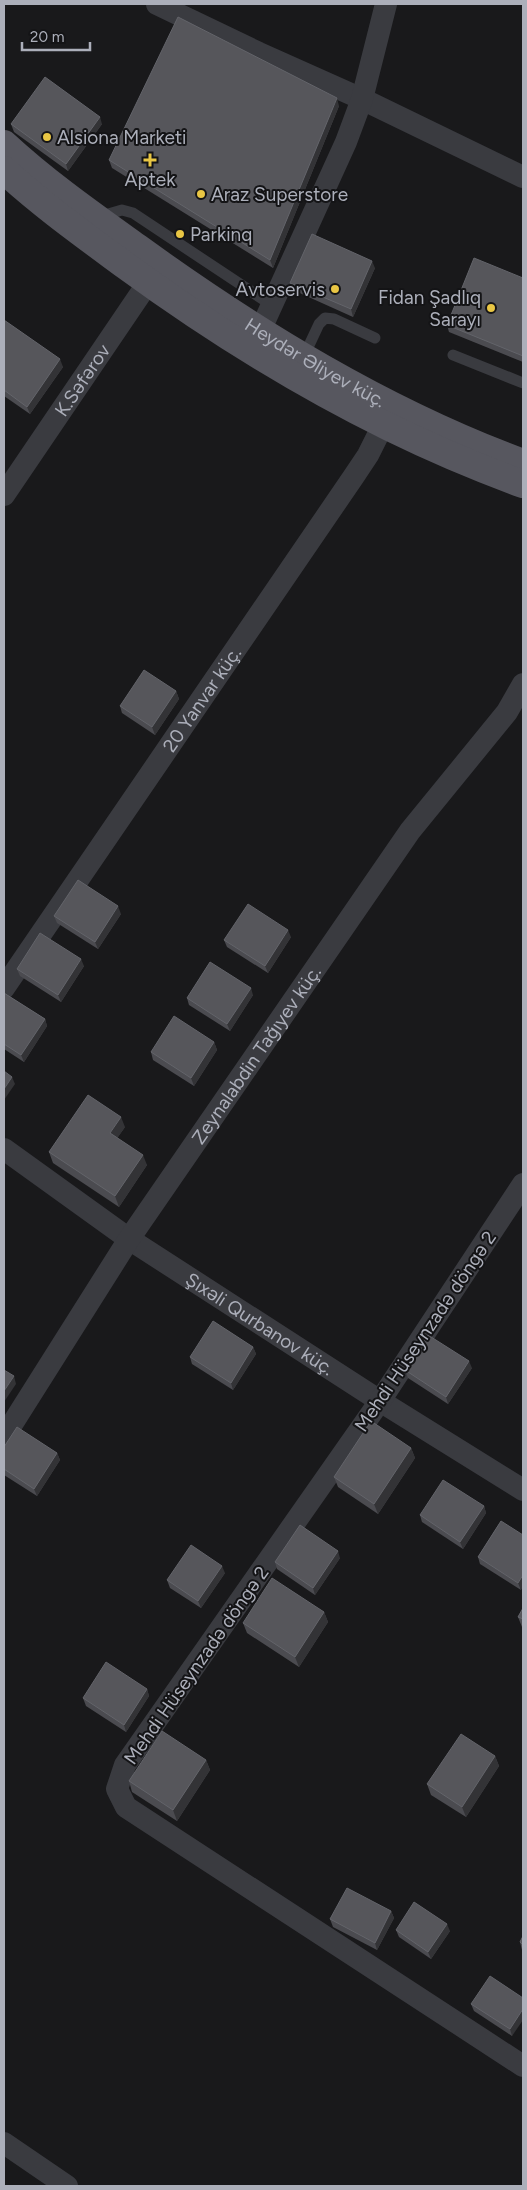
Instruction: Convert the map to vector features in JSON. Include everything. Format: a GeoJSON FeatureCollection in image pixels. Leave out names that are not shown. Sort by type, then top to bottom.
{"type":"FeatureCollection","features":[{"type":"Feature","properties":{"kind":"main road","name":"Heydər Əliyev küç."},"geometry":{"type":"LineString","coordinates":[[4,144],[95,218],[201,318],[261,356],[388,415],[484,470],[523,484]]}},
{"type":"Feature","properties":{"kind":"main road","name":"Heydər Əliyev küç."},"geometry":{"type":"LineString","coordinates":[[5,172],[46,206],[154,273],[304,356],[388,415],[439,428],[523,463]]}},
{"type":"Feature","properties":{"kind":"street"},"geometry":{"type":"LineString","coordinates":[[156,4],[259,54],[362,99],[523,177]]}},
{"type":"Feature","properties":{"kind":"street"},"geometry":{"type":"LineString","coordinates":[[260,331],[329,182],[362,99],[386,4]]}},
{"type":"Feature","properties":{"kind":"street","name":"K.Səfərov"},"geometry":{"type":"LineString","coordinates":[[4,495],[154,273]]}},
{"type":"Feature","properties":{"kind":"street","name":"20 Yanvar küç."},"geometry":{"type":"LineString","coordinates":[[4,988],[354,476],[388,415]]}},
{"type":"Feature","properties":{"kind":"street","name":"Zeynalabdin Tağıyev küç."},"geometry":{"type":"LineString","coordinates":[[4,1437],[129,1239],[410,832],[507,712],[523,684]]}},
{"type":"Feature","properties":{"kind":"street","name":"Şıxəli Qurbanov küç."},"geometry":{"type":"LineString","coordinates":[[4,1149],[129,1239],[380,1401],[523,1490]]}},
{"type":"Feature","properties":{"kind":"street","name":"Mehdi Hüseynzadə döngə 2"},"geometry":{"type":"LineString","coordinates":[[523,1184],[380,1401],[125,1765],[117,1789],[126,1807],[523,2066]]}},
{"type":"Feature","properties":{"kind":"street"},"geometry":{"type":"LineString","coordinates":[[4,2143],[67,2186]]}},
{"type":"Feature","properties":{"kind":"lane"},"geometry":{"type":"LineString","coordinates":[[95,218],[122,210],[133,213],[272,306]]}},
{"type":"Feature","properties":{"kind":"lane"},"geometry":{"type":"LineString","coordinates":[[304,356],[319,324],[325,318],[334,319],[375,338]]}},
{"type":"Feature","properties":{"kind":"lane"},"geometry":{"type":"LineString","coordinates":[[453,355],[523,383]]}},
{"type":"Feature","properties":{"kind":"building"},"geometry":{"type":"Polygon","coordinates":[[[178,17],[337,98],[270,260],[109,160],[178,17]]]}},
{"type":"Feature","properties":{"kind":"building"},"geometry":{"type":"Polygon","coordinates":[[[45,77],[100,117],[66,164],[11,124],[45,77]]]}},
{"type":"Feature","properties":{"kind":"building"},"geometry":{"type":"Polygon","coordinates":[[[312,234],[372,261],[351,309],[290,283],[312,234]]]}},
{"type":"Feature","properties":{"kind":"building","name":"Fidan Şadlıq Sarayı"},"geometry":{"type":"Polygon","coordinates":[[[474,258],[523,278],[523,356],[447,325],[474,258]]]}},
{"type":"Feature","properties":{"kind":"building"},"geometry":{"type":"Polygon","coordinates":[[[4,320],[60,359],[27,407],[4,390],[4,320]]]}},
{"type":"Feature","properties":{"kind":"building"},"geometry":{"type":"Polygon","coordinates":[[[144,670],[176,691],[152,727],[120,706],[144,670]]]}},
{"type":"Feature","properties":{"kind":"building"},"geometry":{"type":"Polygon","coordinates":[[[78,880],[118,906],[95,942],[54,916],[78,880]]]}},
{"type":"Feature","properties":{"kind":"building"},"geometry":{"type":"Polygon","coordinates":[[[248,904],[288,930],[265,966],[224,940],[248,904]]]}},
{"type":"Feature","properties":{"kind":"building"},"geometry":{"type":"Polygon","coordinates":[[[40,933],[81,959],[58,995],[17,969],[40,933]]]}},
{"type":"Feature","properties":{"kind":"building"},"geometry":{"type":"Polygon","coordinates":[[[210,962],[251,988],[227,1024],[187,998],[210,962]]]}},
{"type":"Feature","properties":{"kind":"building"},"geometry":{"type":"Polygon","coordinates":[[[4,993],[45,1019],[21,1055],[4,1044],[4,993]]]}},
{"type":"Feature","properties":{"kind":"building"},"geometry":{"type":"Polygon","coordinates":[[[174,1016],[214,1042],[191,1078],[151,1052],[174,1016]]]}},
{"type":"Feature","properties":{"kind":"building"},"geometry":{"type":"Polygon","coordinates":[[[4,1071],[12,1077],[4,1089],[4,1071]]]}},
{"type":"Feature","properties":{"kind":"building"},"geometry":{"type":"Polygon","coordinates":[[[88,1095],[121,1117],[110,1133],[143,1155],[115,1196],[49,1152],[88,1095]]]}},
{"type":"Feature","properties":{"kind":"building"},"geometry":{"type":"Polygon","coordinates":[[[213,1321],[253,1347],[231,1383],[190,1357],[213,1321]]]}},
{"type":"Feature","properties":{"kind":"building"},"geometry":{"type":"Polygon","coordinates":[[[428,1335],[469,1361],[446,1397],[405,1370],[428,1335]]]}},
{"type":"Feature","properties":{"kind":"building"},"geometry":{"type":"Polygon","coordinates":[[[4,1370],[14,1376],[4,1391],[4,1370]]]}},
{"type":"Feature","properties":{"kind":"building"},"geometry":{"type":"Polygon","coordinates":[[[371,1421],[411,1448],[374,1504],[334,1477],[371,1421]]]}},
{"type":"Feature","properties":{"kind":"building"},"geometry":{"type":"Polygon","coordinates":[[[17,1427],[57,1453],[34,1489],[4,1469],[4,1447],[17,1427]]]}},
{"type":"Feature","properties":{"kind":"building"},"geometry":{"type":"Polygon","coordinates":[[[443,1480],[484,1506],[460,1542],[420,1515],[443,1480]]]}},
{"type":"Feature","properties":{"kind":"building"},"geometry":{"type":"Polygon","coordinates":[[[501,1521],[523,1535],[523,1575],[518,1583],[478,1557],[501,1521]]]}},
{"type":"Feature","properties":{"kind":"building"},"geometry":{"type":"Polygon","coordinates":[[[300,1525],[338,1551],[313,1588],[275,1562],[300,1525]]]}},
{"type":"Feature","properties":{"kind":"building"},"geometry":{"type":"Polygon","coordinates":[[[191,1545],[222,1566],[198,1601],[167,1580],[191,1545]]]}},
{"type":"Feature","properties":{"kind":"building"},"geometry":{"type":"Polygon","coordinates":[[[272,1578],[324,1612],[295,1657],[243,1623],[272,1578]]]}},
{"type":"Feature","properties":{"kind":"building"},"geometry":{"type":"Polygon","coordinates":[[[523,1608],[523,1619],[518,1617],[523,1608]]]}},
{"type":"Feature","properties":{"kind":"building"},"geometry":{"type":"Polygon","coordinates":[[[106,1662],[147,1689],[124,1725],[83,1698],[106,1662]]]}},
{"type":"Feature","properties":{"kind":"building"},"geometry":{"type":"Polygon","coordinates":[[[162,1731],[206,1760],[173,1810],[129,1781],[162,1731]]]}},
{"type":"Feature","properties":{"kind":"building"},"geometry":{"type":"Polygon","coordinates":[[[461,1734],[495,1756],[462,1807],[427,1784],[461,1734]]]}},
{"type":"Feature","properties":{"kind":"building"},"geometry":{"type":"Polygon","coordinates":[[[347,1888],[391,1911],[375,1943],[330,1919],[347,1888]]]}},
{"type":"Feature","properties":{"kind":"building"},"geometry":{"type":"Polygon","coordinates":[[[414,1902],[447,1924],[428,1952],[396,1930],[414,1902]]]}},
{"type":"Feature","properties":{"kind":"building"},"geometry":{"type":"Polygon","coordinates":[[[490,1976],[523,1998],[523,2009],[510,2029],[471,2004],[490,1976]]]}},
{"type":"Feature","properties":{"kind":"place","name":"Alsiona Marketi"},"geometry":{"type":"Point","coordinates":[47,137]}},
{"type":"Feature","properties":{"kind":"place","name":"Aptek"},"geometry":{"type":"Point","coordinates":[150,160]}},
{"type":"Feature","properties":{"kind":"place","name":"Araz Superstore"},"geometry":{"type":"Point","coordinates":[201,194]}},
{"type":"Feature","properties":{"kind":"place","name":"Parkinq"},"geometry":{"type":"Point","coordinates":[180,234]}},
{"type":"Feature","properties":{"kind":"place","name":"Avtoservis"},"geometry":{"type":"Point","coordinates":[335,289]}},
{"type":"Feature","properties":{"kind":"place","name":"Fidan Şadlıq Sarayı"},"geometry":{"type":"Point","coordinates":[491,308]}}]}
